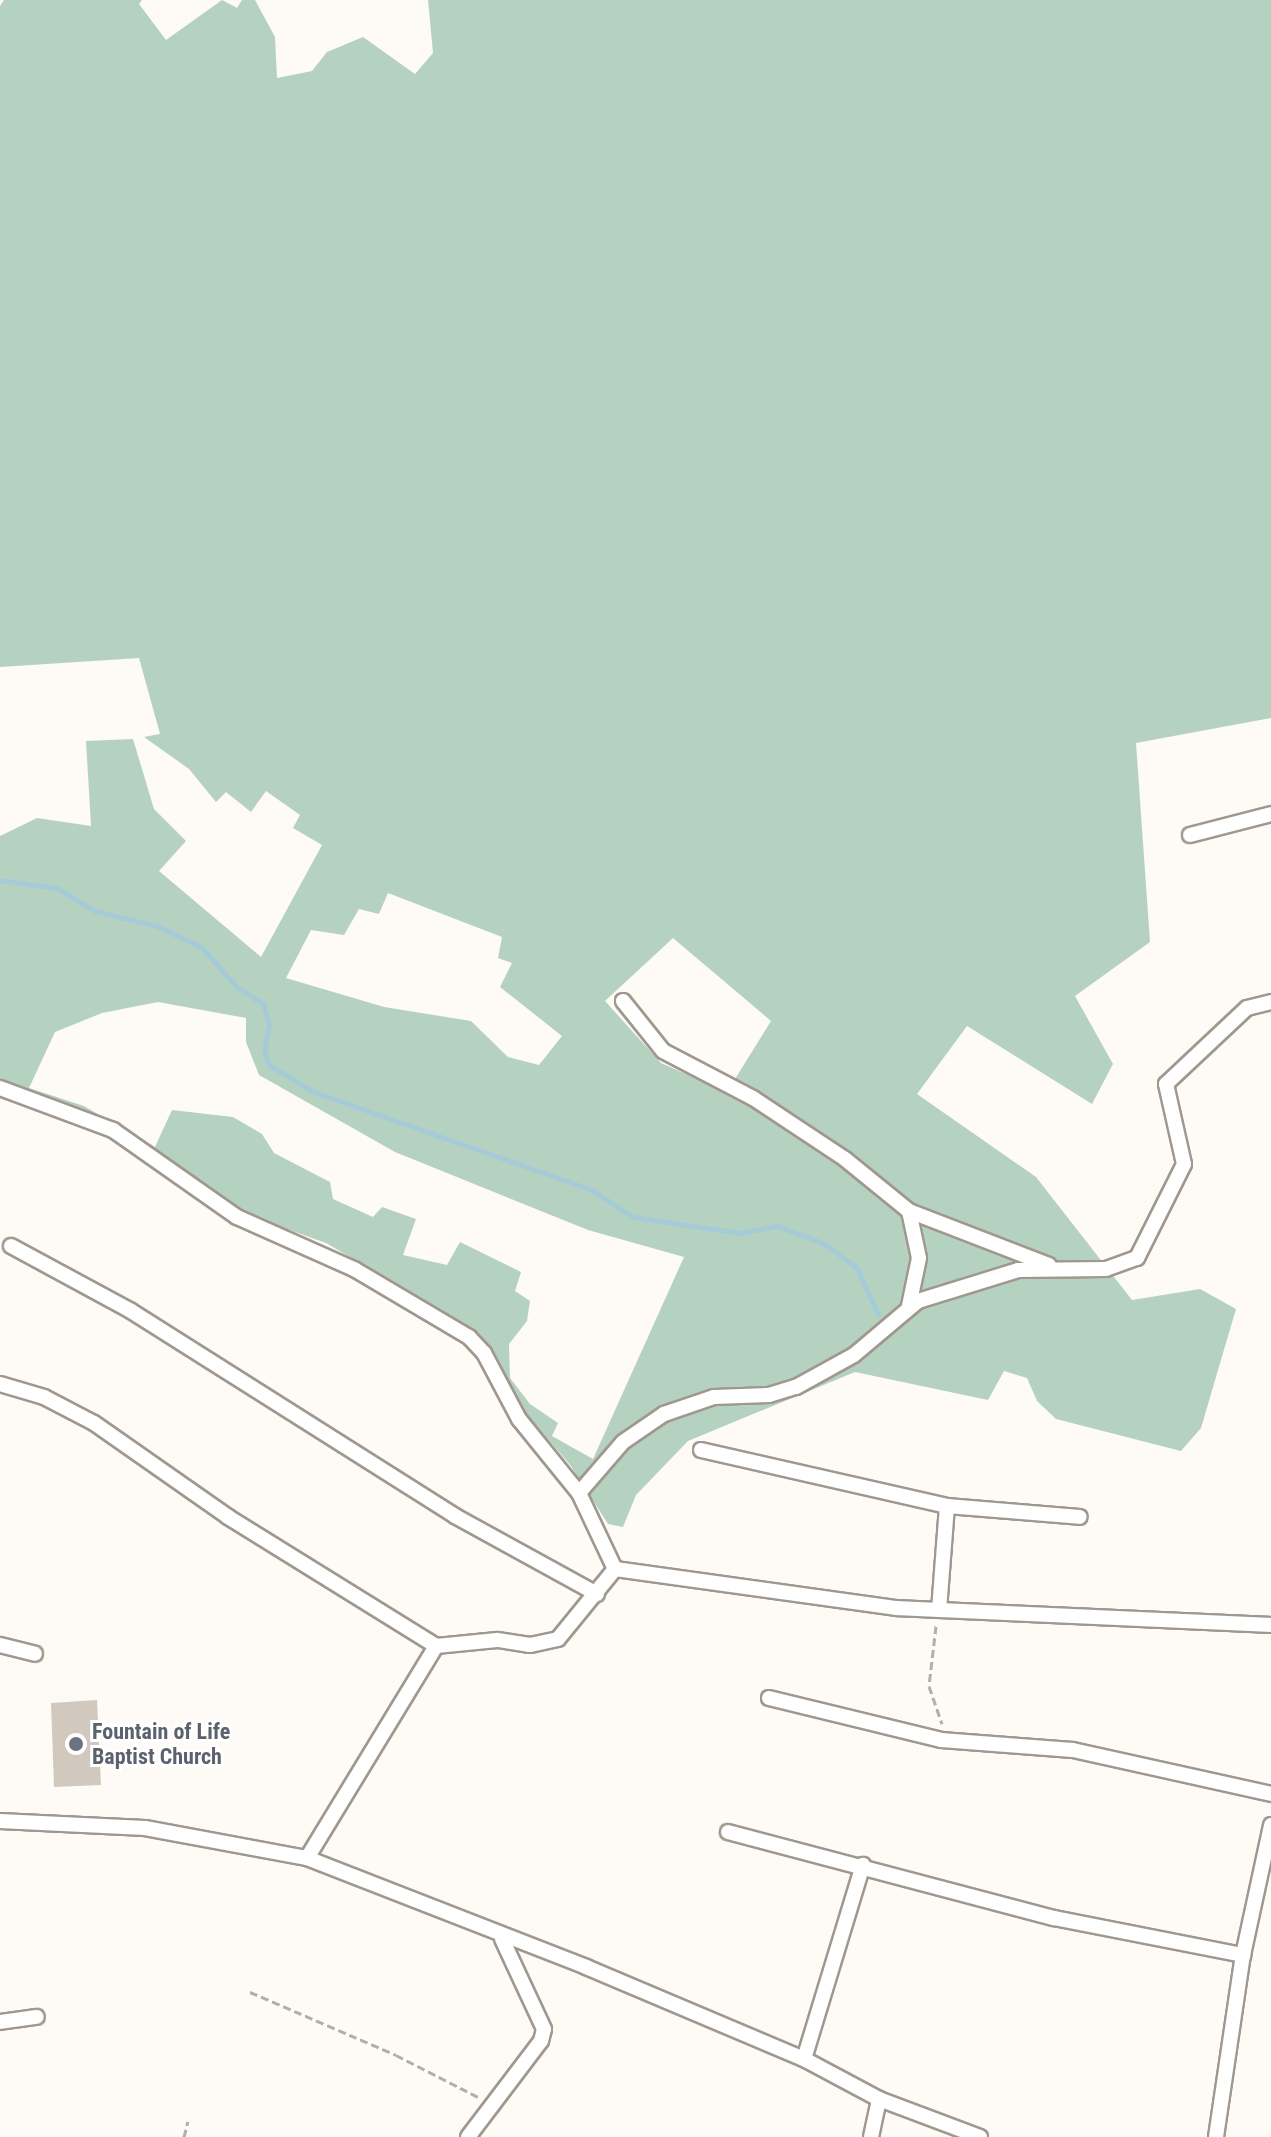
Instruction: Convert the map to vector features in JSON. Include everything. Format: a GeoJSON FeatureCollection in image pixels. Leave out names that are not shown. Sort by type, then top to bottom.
{"type":"FeatureCollection","features":[{"type":"Feature","properties":{"kind":"street"},"geometry":{"type":"LineString","coordinates":[[1190,835],[1271,814]]}},
{"type":"Feature","properties":{"kind":"street"},"geometry":{"type":"LineString","coordinates":[[623,1001],[663,1051],[753,1098],[845,1159],[909,1211],[1053,1266]]}},
{"type":"Feature","properties":{"kind":"street"},"geometry":{"type":"LineString","coordinates":[[579,1493],[623,1442],[664,1414],[714,1397],[769,1395],[796,1387],[854,1355],[909,1306],[997,1274],[1053,1266],[1106,1269],[1137,1258],[1184,1164],[1166,1084],[1247,1008],[1271,1002]]}},
{"type":"Feature","properties":{"kind":"street"},"geometry":{"type":"LineString","coordinates":[[0,1088],[113,1130],[237,1217],[354,1269],[469,1337],[492,1365],[519,1419],[579,1493],[615,1569]]}},
{"type":"Feature","properties":{"kind":"street"},"geometry":{"type":"LineString","coordinates":[[909,1211],[919,1258],[909,1306]]}},
{"type":"Feature","properties":{"kind":"street"},"geometry":{"type":"LineString","coordinates":[[11,1246],[131,1311],[455,1516],[597,1594]]}},
{"type":"Feature","properties":{"kind":"street"},"geometry":{"type":"LineString","coordinates":[[0,1384],[44,1397],[94,1423],[228,1517],[436,1646],[497,1640],[530,1645],[558,1639],[615,1569]]}},
{"type":"Feature","properties":{"kind":"street"},"geometry":{"type":"LineString","coordinates":[[701,1450],[947,1506],[1080,1517]]}},
{"type":"Feature","properties":{"kind":"street"},"geometry":{"type":"LineString","coordinates":[[938,1610],[947,1506]]}},
{"type":"Feature","properties":{"kind":"street"},"geometry":{"type":"LineString","coordinates":[[615,1569],[828,1601],[938,1610],[1271,1625]]}},
{"type":"Feature","properties":{"kind":"street"},"geometry":{"type":"LineString","coordinates":[[0,1645],[35,1654]]}},
{"type":"Feature","properties":{"kind":"street"},"geometry":{"type":"LineString","coordinates":[[307,1858],[436,1646]]}},
{"type":"Feature","properties":{"kind":"street"},"geometry":{"type":"LineString","coordinates":[[769,1698],[941,1740],[1073,1750],[1271,1794]]}},
{"type":"Feature","properties":{"kind":"street"},"geometry":{"type":"LineString","coordinates":[[0,1821],[145,1828],[307,1858],[502,1939],[586,1967],[804,2059],[879,2099],[980,2137]]}},
{"type":"Feature","properties":{"kind":"street"},"geometry":{"type":"LineString","coordinates":[[1216,2137],[1243,1955],[1271,1825]]}},
{"type":"Feature","properties":{"kind":"street"},"geometry":{"type":"LineString","coordinates":[[728,1832],[863,1865],[1054,1918],[1243,1955]]}},
{"type":"Feature","properties":{"kind":"street"},"geometry":{"type":"LineString","coordinates":[[804,2059],[863,1865]]}},
{"type":"Feature","properties":{"kind":"street"},"geometry":{"type":"LineString","coordinates":[[468,2137],[490,2103],[541,2041],[544,2029],[502,1939]]}},
{"type":"Feature","properties":{"kind":"street"},"geometry":{"type":"LineString","coordinates":[[0,2022],[37,2017]]}},
{"type":"Feature","properties":{"kind":"street"},"geometry":{"type":"LineString","coordinates":[[871,2137],[879,2099]]}},
{"type":"Feature","properties":{"kind":"path"},"geometry":{"type":"LineString","coordinates":[[938,1610],[929,1686],[943,1727],[941,1740]]}},
{"type":"Feature","properties":{"kind":"path"},"geometry":{"type":"LineString","coordinates":[[250,1992],[396,2055],[490,2103]]}},
{"type":"Feature","properties":{"kind":"path"},"geometry":{"type":"LineString","coordinates":[[184,2137],[188,2121]]}},
{"type":"Feature","properties":{"kind":"green space"},"geometry":{"type":"Polygon","coordinates":[[[4,0],[142,0],[139,4],[166,40],[222,0],[237,8],[242,0],[255,0],[275,37],[277,78],[312,71],[327,52],[363,37],[415,74],[433,53],[428,0],[1271,0],[1271,718],[1136,743],[1150,942],[1075,996],[1113,1064],[1092,1104],[967,1026],[917,1094],[1036,1177],[1132,1300],[1200,1289],[1236,1309],[1201,1428],[1181,1451],[1056,1419],[1037,1401],[1027,1378],[1004,1371],[988,1400],[855,1372],[688,1441],[636,1495],[623,1527],[608,1524],[571,1466],[524,1411],[477,1332],[326,1243],[242,1213],[162,1158],[0,1082],[0,836],[37,818],[91,826],[86,741],[133,739],[154,809],[186,841],[159,871],[261,957],[322,845],[293,828],[300,815],[266,791],[251,812],[226,792],[216,802],[189,769],[144,737],[160,734],[139,658],[0,667],[0,6],[4,0]],[[388,893],[379,914],[359,909],[344,935],[311,930],[286,978],[384,1007],[471,1021],[508,1057],[539,1065],[562,1036],[500,987],[512,963],[498,958],[502,937],[388,893]],[[673,938],[605,1001],[661,1063],[727,1092],[771,1021],[673,938]],[[158,1002],[102,1013],[55,1032],[29,1088],[84,1106],[155,1147],[172,1110],[233,1117],[262,1134],[274,1153],[330,1182],[333,1199],[373,1217],[382,1207],[416,1219],[403,1255],[447,1265],[460,1242],[521,1272],[515,1291],[530,1301],[527,1321],[509,1344],[510,1378],[530,1404],[558,1423],[552,1436],[593,1459],[684,1257],[588,1230],[395,1152],[259,1075],[246,1042],[246,1018],[158,1002]]]}},
{"type":"Feature","properties":{"kind":"building","name":"Fountain of Life Baptist Church"},"geometry":{"type":"Polygon","coordinates":[[[97,1700],[101,1785],[54,1787],[51,1703],[97,1700]]]}},
{"type":"Feature","properties":{"kind":"waterway"},"geometry":{"type":"LineString","coordinates":[[0,880],[57,888],[95,911],[157,926],[201,947],[237,987],[263,1004],[269,1025],[264,1051],[269,1065],[314,1092],[592,1190],[633,1217],[740,1233],[777,1226],[823,1243],[856,1267],[878,1314]]}},
{"type":"Feature","properties":{"kind":"place","name":"Fountain of Life Baptist Church"},"geometry":{"type":"Point","coordinates":[76,1744]}}]}
